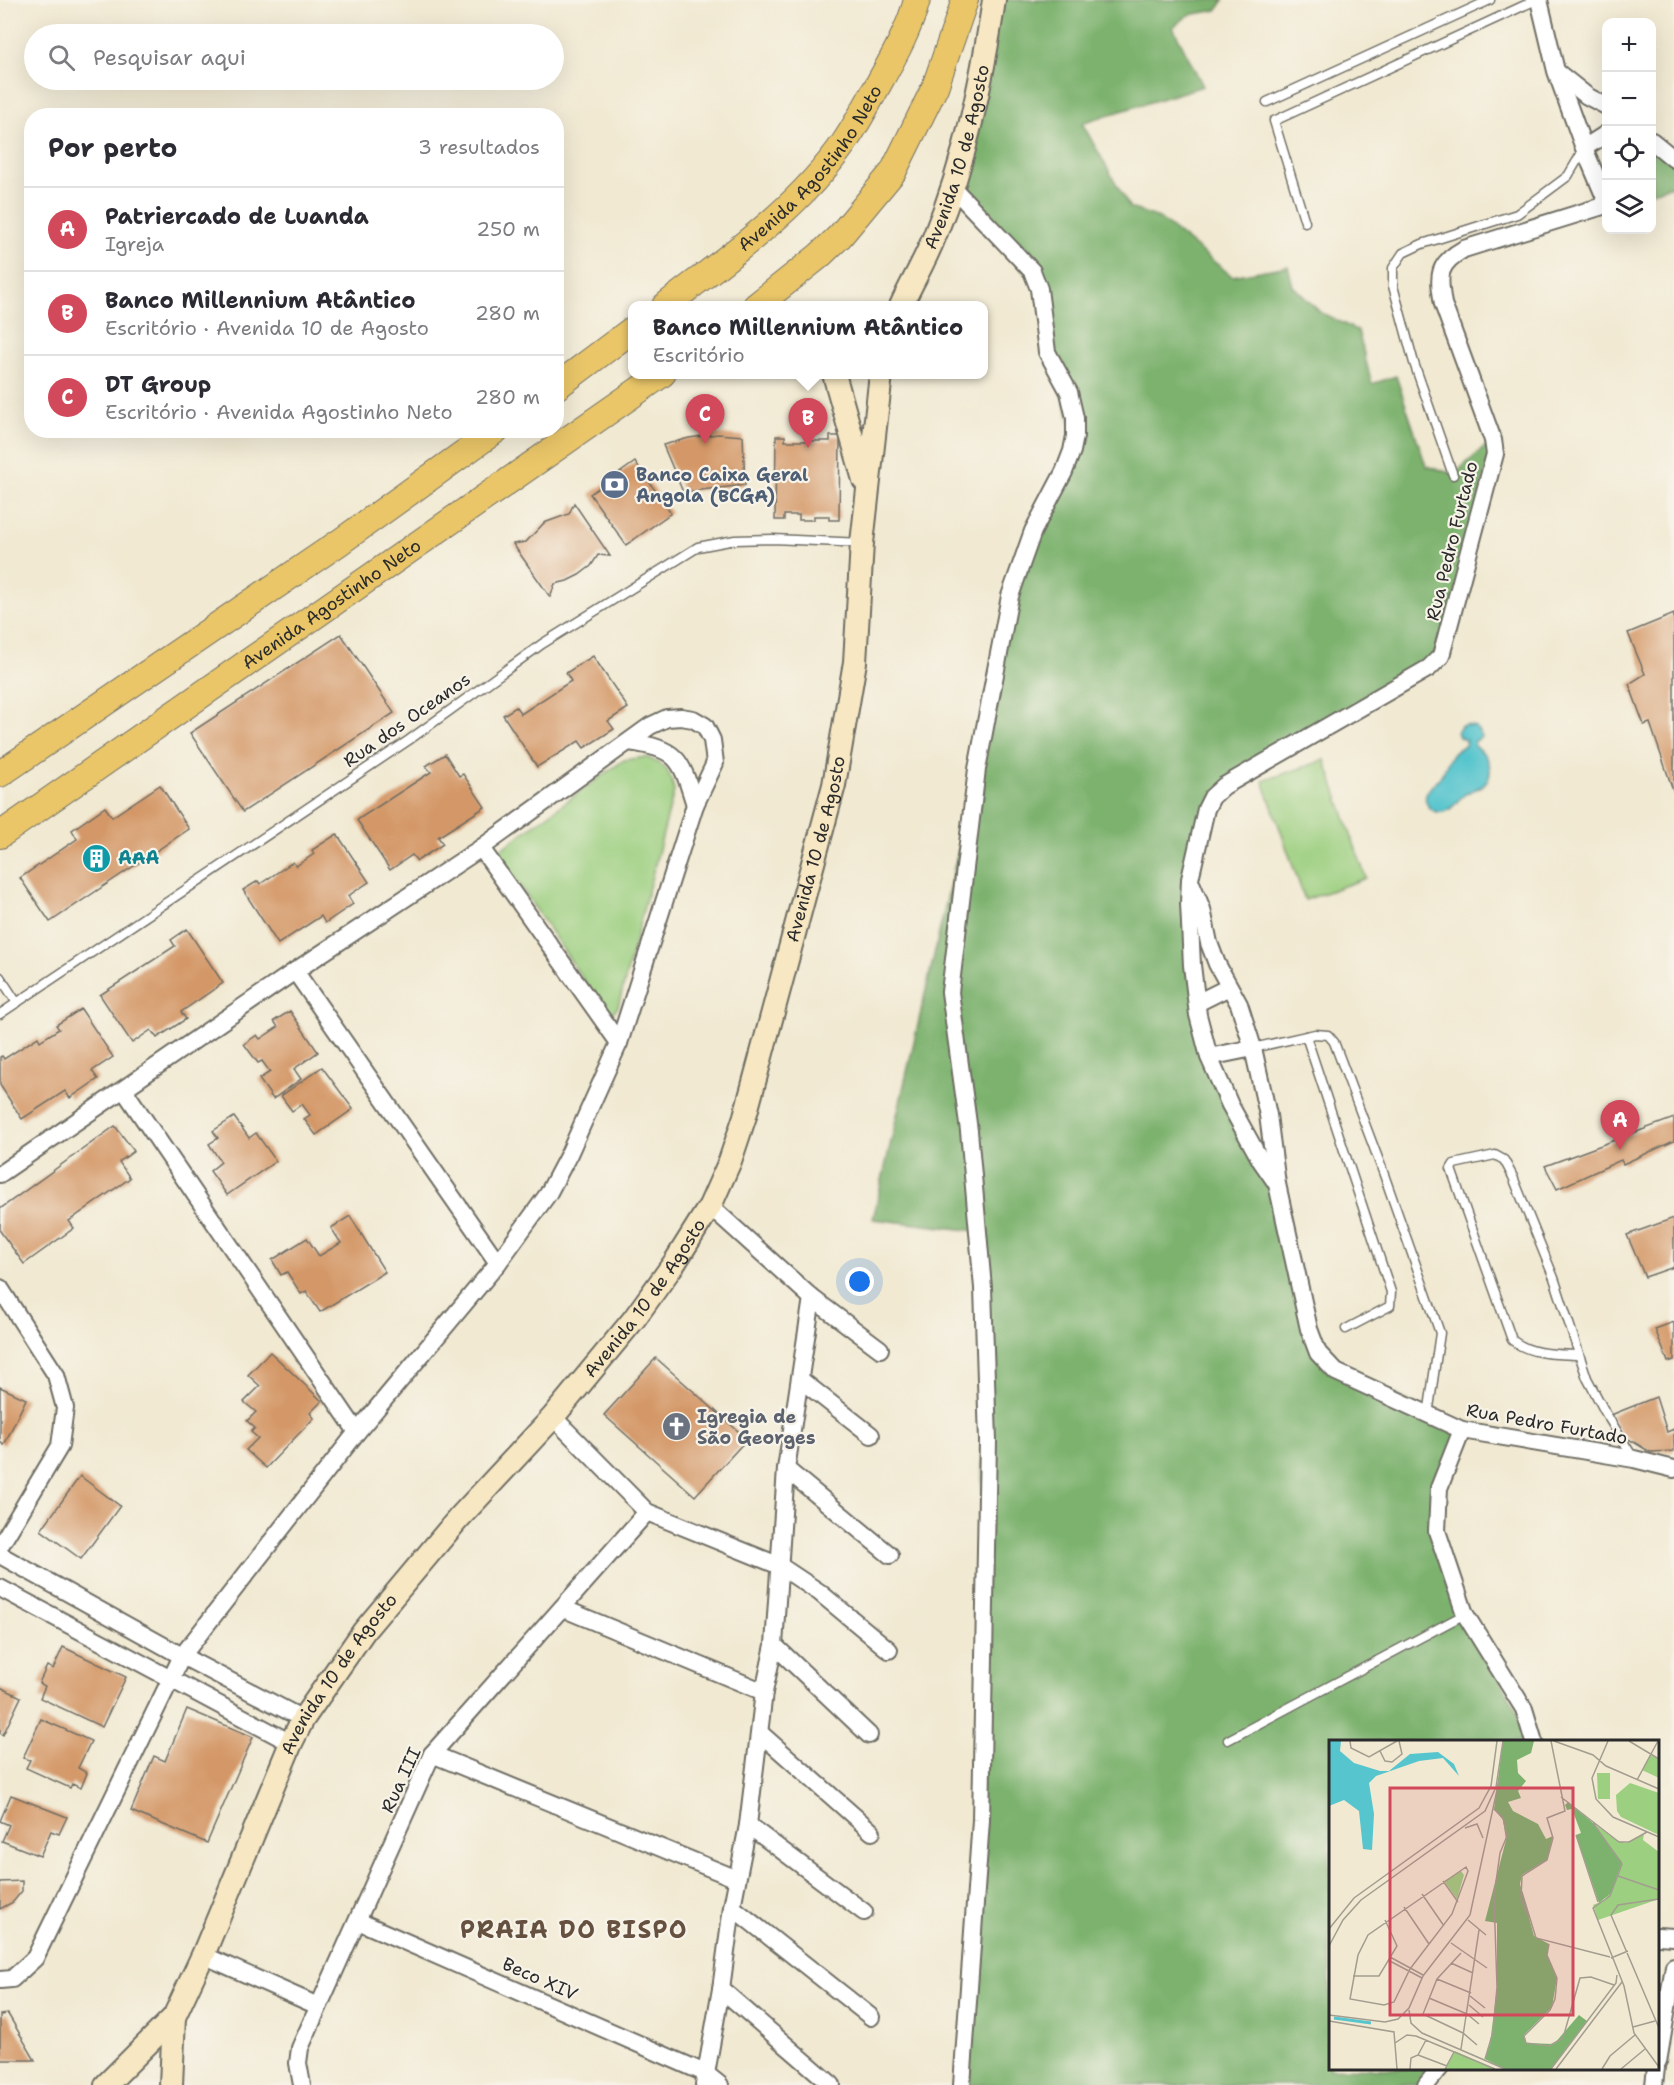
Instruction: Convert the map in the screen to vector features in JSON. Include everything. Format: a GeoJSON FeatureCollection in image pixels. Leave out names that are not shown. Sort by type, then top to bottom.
{"type":"FeatureCollection","features":[{"type":"Feature","properties":{"kind":"main road","name":"Avenida Agostinho Neto"},"geometry":{"type":"LineString","coordinates":[[671,301],[771,223],[818,176],[862,114],[898,49],[917,0]]}},
{"type":"Feature","properties":{"kind":"main road"},"geometry":{"type":"LineString","coordinates":[[762,301],[819,256],[840,236],[892,172],[935,87],[965,0]]}},
{"type":"Feature","properties":{"kind":"main road"},"geometry":{"type":"LineString","coordinates":[[564,381],[628,334]]}},
{"type":"Feature","properties":{"kind":"main road","name":"Avenida Agostinho Neto"},"geometry":{"type":"LineString","coordinates":[[0,835],[656,379]]}},
{"type":"Feature","properties":{"kind":"main road"},"geometry":{"type":"LineString","coordinates":[[0,774],[340,542],[485,438]]}},
{"type":"Feature","properties":{"kind":"street","name":"Avenida 10 de Agosto"},"geometry":{"type":"LineString","coordinates":[[903,301],[934,237],[953,188],[975,110],[994,0]]}},
{"type":"Feature","properties":{"kind":"street"},"geometry":{"type":"LineString","coordinates":[[1538,0],[1556,72],[1602,191]]}},
{"type":"Feature","properties":{"kind":"street"},"geometry":{"type":"LineString","coordinates":[[1556,72],[1587,96],[1602,104]]}},
{"type":"Feature","properties":{"kind":"street"},"geometry":{"type":"LineString","coordinates":[[1584,148],[1602,137]]}},
{"type":"Feature","properties":{"kind":"street"},"geometry":{"type":"LineString","coordinates":[[1656,144],[1674,159]]}},
{"type":"Feature","properties":{"kind":"street"},"geometry":{"type":"LineString","coordinates":[[953,188],[1032,271],[1039,289],[1047,352],[1069,392],[1075,418],[1072,451],[1064,472],[1033,531],[1010,596],[976,769],[950,992],[969,1131],[982,1276],[988,1441],[981,1820],[962,2085]]}},
{"type":"Feature","properties":{"kind":"street","name":"Rua Pedro Furtado"},"geometry":{"type":"LineString","coordinates":[[1277,1184],[1243,1130],[1204,1043],[1197,1003],[1189,903],[1190,879],[1206,809],[1212,797],[1224,786],[1429,668],[1442,656],[1495,454],[1493,440],[1443,304],[1440,271],[1449,258],[1464,249],[1602,206]]}},
{"type":"Feature","properties":{"kind":"street"},"geometry":{"type":"LineString","coordinates":[[835,379],[867,491]]}},
{"type":"Feature","properties":{"kind":"street","name":"Avenida 10 de Agosto"},"geometry":{"type":"LineString","coordinates":[[106,2085],[174,2017],[303,1719],[371,1622],[458,1519],[553,1417],[634,1319],[675,1262],[710,1206],[730,1161],[745,1116],[834,785],[855,662],[862,543],[880,379]]}},
{"type":"Feature","properties":{"kind":"street"},"geometry":{"type":"LineString","coordinates":[[0,1174],[295,971],[481,848],[522,816],[650,726],[667,718],[693,719],[705,726],[712,740],[715,763],[695,806],[619,1043],[569,1154],[548,1194],[498,1263],[357,1432],[182,1656],[35,1958],[12,1979],[0,1980]]}},
{"type":"Feature","properties":{"kind":"street"},"geometry":{"type":"LineString","coordinates":[[629,742],[655,746],[678,761],[695,806]]}},
{"type":"Feature","properties":{"kind":"street"},"geometry":{"type":"LineString","coordinates":[[481,848],[619,1043]]}},
{"type":"Feature","properties":{"kind":"street","name":"Rua Pedro Furtado"},"geometry":{"type":"LineString","coordinates":[[1190,879],[1202,909],[1209,943],[1217,964],[1239,1004],[1253,1048],[1268,1115],[1277,1184],[1309,1329],[1318,1353],[1336,1372],[1462,1430],[1634,1459],[1674,1469]]}},
{"type":"Feature","properties":{"kind":"street"},"geometry":{"type":"LineString","coordinates":[[295,971],[498,1263]]}},
{"type":"Feature","properties":{"kind":"street"},"geometry":{"type":"LineString","coordinates":[[1197,1003],[1229,987]]}},
{"type":"Feature","properties":{"kind":"street"},"geometry":{"type":"LineString","coordinates":[[1209,1057],[1253,1048]]}},
{"type":"Feature","properties":{"kind":"street"},"geometry":{"type":"LineString","coordinates":[[124,1090],[357,1432]]}},
{"type":"Feature","properties":{"kind":"street"},"geometry":{"type":"LineString","coordinates":[[710,1206],[812,1298],[880,1349]]}},
{"type":"Feature","properties":{"kind":"street"},"geometry":{"type":"LineString","coordinates":[[0,1288],[56,1376],[65,1408],[60,1446],[0,1546]]}},
{"type":"Feature","properties":{"kind":"street"},"geometry":{"type":"LineString","coordinates":[[705,2079],[721,1989],[732,1907],[748,1825],[764,1692],[774,1645],[786,1469],[812,1298]]}},
{"type":"Feature","properties":{"kind":"street"},"geometry":{"type":"LineString","coordinates":[[801,1380],[871,1435]]}},
{"type":"Feature","properties":{"kind":"street"},"geometry":{"type":"LineString","coordinates":[[553,1417],[647,1512],[780,1566],[819,1592],[888,1650]]}},
{"type":"Feature","properties":{"kind":"street"},"geometry":{"type":"LineString","coordinates":[[1462,1430],[1439,1488],[1437,1531],[1465,1614],[1524,1709],[1533,1740]]}},
{"type":"Feature","properties":{"kind":"street"},"geometry":{"type":"LineString","coordinates":[[786,1469],[890,1555]]}},
{"type":"Feature","properties":{"kind":"street","name":"Rua III"},"geometry":{"type":"LineString","coordinates":[[302,2085],[297,2063],[300,2048],[432,1754],[647,1512]]}},
{"type":"Feature","properties":{"kind":"street"},"geometry":{"type":"LineString","coordinates":[[0,1555],[182,1656],[303,1719]]}},
{"type":"Feature","properties":{"kind":"street"},"geometry":{"type":"LineString","coordinates":[[0,1588],[291,1743]]}},
{"type":"Feature","properties":{"kind":"street"},"geometry":{"type":"LineString","coordinates":[[562,1608],[764,1692]]}},
{"type":"Feature","properties":{"kind":"street"},"geometry":{"type":"LineString","coordinates":[[774,1645],[869,1735]]}},
{"type":"Feature","properties":{"kind":"street"},"geometry":{"type":"LineString","coordinates":[[760,1733],[872,1832]]}},
{"type":"Feature","properties":{"kind":"street"},"geometry":{"type":"LineString","coordinates":[[432,1754],[737,1879]]}},
{"type":"Feature","properties":{"kind":"street"},"geometry":{"type":"LineString","coordinates":[[748,1825],[864,1912]]}},
{"type":"Feature","properties":{"kind":"street"},"geometry":{"type":"LineString","coordinates":[[732,1907],[871,2017]]}},
{"type":"Feature","properties":{"kind":"street","name":"Beco XIV"},"geometry":{"type":"LineString","coordinates":[[358,1921],[720,2085]]}},
{"type":"Feature","properties":{"kind":"street"},"geometry":{"type":"LineString","coordinates":[[1659,1936],[1674,1937]]}},
{"type":"Feature","properties":{"kind":"street"},"geometry":{"type":"LineString","coordinates":[[203,1954],[318,2006]]}},
{"type":"Feature","properties":{"kind":"street"},"geometry":{"type":"LineString","coordinates":[[1659,2056],[1674,1966]]}},
{"type":"Feature","properties":{"kind":"street"},"geometry":{"type":"LineString","coordinates":[[721,1989],[832,2085]]}},
{"type":"Feature","properties":{"kind":"street"},"geometry":{"type":"LineString","coordinates":[[171,2085],[174,2017]]}},
{"type":"Feature","properties":{"kind":"street"},"geometry":{"type":"LineString","coordinates":[[1426,2085],[1438,2070]]}},
{"type":"Feature","properties":{"kind":"street"},"geometry":{"type":"LineString","coordinates":[[1654,2085],[1656,2070]]}},
{"type":"Feature","properties":{"kind":"lane"},"geometry":{"type":"LineString","coordinates":[[1267,102],[1490,0]]}},
{"type":"Feature","properties":{"kind":"lane"},"geometry":{"type":"LineString","coordinates":[[1305,222],[1274,121],[1538,0]]}},
{"type":"Feature","properties":{"kind":"lane"},"geometry":{"type":"LineString","coordinates":[[1454,474],[1414,363],[1394,286],[1394,268],[1403,253],[1422,244],[1517,214],[1568,176],[1584,148]]}},
{"type":"Feature","properties":{"kind":"lane","name":"Rua dos Oceanos"},"geometry":{"type":"LineString","coordinates":[[0,1014],[409,740],[542,644],[698,547],[744,539],[773,538],[862,543]]}},
{"type":"Feature","properties":{"kind":"lane"},"geometry":{"type":"LineString","coordinates":[[0,977],[17,1003]]}},
{"type":"Feature","properties":{"kind":"lane"},"geometry":{"type":"LineString","coordinates":[[1253,1048],[1315,1034],[1328,1035],[1334,1042],[1440,1333],[1428,1415]]}},
{"type":"Feature","properties":{"kind":"lane"},"geometry":{"type":"LineString","coordinates":[[1306,1036],[1391,1292],[1390,1306],[1346,1329]]}},
{"type":"Feature","properties":{"kind":"lane"},"geometry":{"type":"LineString","coordinates":[[1579,1355],[1540,1353],[1521,1347],[1512,1340],[1451,1169],[1454,1164],[1494,1155],[1503,1160],[1513,1177],[1554,1278],[1587,1378],[1634,1459]]}},
{"type":"Feature","properties":{"kind":"lane"},"geometry":{"type":"LineString","coordinates":[[1228,1740],[1465,1614]]}},
{"type":"Feature","properties":{"kind":"green space"},"geometry":{"type":"Polygon","coordinates":[[[994,0],[1224,0],[1217,10],[1189,15],[1173,27],[1203,86],[1082,123],[1130,208],[1159,218],[1232,276],[1288,266],[1293,286],[1320,312],[1358,331],[1372,384],[1396,376],[1426,466],[1454,474],[1493,440],[1441,656],[1212,797],[1190,879],[1204,1043],[1277,1184],[1318,1353],[1462,1430],[1439,1488],[1437,1531],[1465,1614],[1533,1740],[1329,1740],[1329,2070],[1437,2070],[1426,2085],[962,2085],[981,1820],[983,1288],[977,1231],[873,1219],[977,769],[1010,596],[1075,436],[1047,352],[1039,289],[953,188],[994,0]]]}},
{"type":"Feature","properties":{"kind":"green space"},"geometry":{"type":"Polygon","coordinates":[[[1656,144],[1674,159],[1674,193],[1671,186],[1656,191],[1656,144]]]}},
{"type":"Feature","properties":{"kind":"green space"},"geometry":{"type":"Polygon","coordinates":[[[646,757],[666,769],[674,791],[618,1007],[613,1012],[604,1010],[497,852],[624,760],[646,757]]]}},
{"type":"Feature","properties":{"kind":"green space"},"geometry":{"type":"Polygon","coordinates":[[[1325,760],[1366,878],[1305,900],[1263,781],[1325,760]]]}},
{"type":"Feature","properties":{"kind":"water"},"geometry":{"type":"Polygon","coordinates":[[[1461,726],[1476,727],[1482,737],[1475,741],[1474,746],[1487,759],[1489,777],[1480,787],[1464,795],[1449,810],[1436,812],[1427,803],[1426,795],[1440,777],[1452,755],[1465,746],[1466,740],[1459,737],[1457,732],[1461,726]]]}},
{"type":"Feature","properties":{"kind":"building"},"geometry":{"type":"Polygon","coordinates":[[[718,434],[743,436],[745,485],[683,492],[663,445],[718,434]]]}},
{"type":"Feature","properties":{"kind":"building"},"geometry":{"type":"Polygon","coordinates":[[[776,436],[785,436],[785,441],[830,441],[830,436],[840,436],[839,520],[829,520],[829,516],[814,516],[814,520],[799,520],[799,515],[784,515],[784,520],[775,520],[776,436]]]}},
{"type":"Feature","properties":{"kind":"building"},"geometry":{"type":"Polygon","coordinates":[[[635,462],[671,513],[626,545],[590,494],[635,462]]]}},
{"type":"Feature","properties":{"kind":"building"},"geometry":{"type":"Polygon","coordinates":[[[574,503],[610,556],[598,555],[591,566],[579,575],[555,584],[550,597],[513,544],[526,542],[544,523],[569,514],[574,503]]]}},
{"type":"Feature","properties":{"kind":"building"},"geometry":{"type":"Polygon","coordinates":[[[1674,614],[1674,793],[1650,723],[1644,725],[1629,684],[1645,674],[1628,633],[1674,614]]]}},
{"type":"Feature","properties":{"kind":"building"},"geometry":{"type":"Polygon","coordinates":[[[341,634],[394,713],[243,812],[190,733],[341,634]]]}},
{"type":"Feature","properties":{"kind":"building"},"geometry":{"type":"Polygon","coordinates":[[[593,656],[628,708],[608,721],[614,729],[584,748],[579,741],[537,767],[503,715],[516,707],[521,714],[571,681],[566,673],[593,656]]]}},
{"type":"Feature","properties":{"kind":"building"},"geometry":{"type":"Polygon","coordinates":[[[445,754],[459,776],[463,774],[485,807],[438,837],[443,844],[417,861],[412,855],[390,870],[357,820],[431,772],[426,766],[445,754]]]}},
{"type":"Feature","properties":{"kind":"building","name":"AAA"},"geometry":{"type":"Polygon","coordinates":[[[160,785],[189,829],[50,922],[20,878],[77,839],[72,830],[105,807],[112,817],[160,785]]]}},
{"type":"Feature","properties":{"kind":"building"},"geometry":{"type":"Polygon","coordinates":[[[337,834],[369,882],[348,896],[353,904],[325,923],[321,916],[278,944],[243,890],[258,881],[260,884],[293,862],[296,866],[314,854],[312,850],[337,834]]]}},
{"type":"Feature","properties":{"kind":"building"},"geometry":{"type":"Polygon","coordinates":[[[187,929],[223,983],[181,1012],[186,1019],[157,1038],[151,1030],[132,1043],[100,995],[175,946],[171,940],[187,929]]]}},
{"type":"Feature","properties":{"kind":"building"},"geometry":{"type":"Polygon","coordinates":[[[81,1009],[113,1057],[92,1071],[98,1079],[70,1098],[65,1091],[22,1119],[0,1085],[0,1057],[4,1059],[38,1037],[40,1041],[59,1029],[56,1025],[81,1009]]]}},
{"type":"Feature","properties":{"kind":"building"},"geometry":{"type":"Polygon","coordinates":[[[290,1011],[318,1052],[294,1069],[301,1079],[273,1099],[259,1079],[270,1072],[262,1061],[258,1063],[244,1044],[257,1035],[260,1039],[278,1027],[274,1021],[290,1011]]]}},
{"type":"Feature","properties":{"kind":"building"},"geometry":{"type":"Polygon","coordinates":[[[322,1067],[353,1109],[316,1135],[304,1119],[310,1115],[302,1104],[292,1111],[281,1096],[322,1067]]]}},
{"type":"Feature","properties":{"kind":"building"},"geometry":{"type":"Polygon","coordinates":[[[234,1117],[249,1138],[256,1133],[276,1161],[227,1195],[210,1171],[221,1162],[209,1144],[218,1138],[213,1131],[234,1117]]]}},
{"type":"Feature","properties":{"kind":"building"},"geometry":{"type":"Polygon","coordinates":[[[1674,1118],[1674,1141],[1623,1164],[1621,1160],[1557,1189],[1545,1166],[1674,1118]]]}},
{"type":"Feature","properties":{"kind":"building"},"geometry":{"type":"Polygon","coordinates":[[[115,1126],[134,1151],[119,1162],[130,1178],[69,1221],[74,1228],[24,1264],[0,1231],[0,1209],[115,1126]]]}},
{"type":"Feature","properties":{"kind":"building"},"geometry":{"type":"Polygon","coordinates":[[[350,1216],[385,1272],[320,1312],[306,1291],[301,1294],[287,1272],[281,1275],[272,1260],[307,1238],[319,1256],[341,1243],[331,1228],[350,1216]]]}},
{"type":"Feature","properties":{"kind":"building"},"geometry":{"type":"Polygon","coordinates":[[[1674,1218],[1674,1267],[1645,1277],[1627,1235],[1674,1218]]]}},
{"type":"Feature","properties":{"kind":"building"},"geometry":{"type":"Polygon","coordinates":[[[1674,1322],[1674,1360],[1668,1362],[1655,1329],[1674,1322]]]}},
{"type":"Feature","properties":{"kind":"building"},"geometry":{"type":"Polygon","coordinates":[[[270,1352],[322,1401],[310,1413],[314,1418],[266,1468],[246,1450],[258,1438],[251,1432],[255,1428],[247,1421],[256,1412],[244,1402],[260,1386],[248,1375],[270,1352]]]}},
{"type":"Feature","properties":{"kind":"building","name":"Igregia de São Georges"},"geometry":{"type":"Polygon","coordinates":[[[656,1358],[747,1439],[695,1496],[604,1415],[656,1358]]]}},
{"type":"Feature","properties":{"kind":"building"},"geometry":{"type":"Polygon","coordinates":[[[0,1387],[26,1399],[4,1445],[0,1442],[0,1387]]]}},
{"type":"Feature","properties":{"kind":"building"},"geometry":{"type":"Polygon","coordinates":[[[1656,1397],[1667,1432],[1674,1429],[1674,1451],[1650,1452],[1622,1435],[1611,1415],[1656,1397]]]}},
{"type":"Feature","properties":{"kind":"building"},"geometry":{"type":"Polygon","coordinates":[[[80,1476],[120,1506],[81,1559],[41,1530],[80,1476]]]}},
{"type":"Feature","properties":{"kind":"building"},"geometry":{"type":"Polygon","coordinates":[[[63,1647],[126,1677],[102,1727],[40,1698],[45,1686],[39,1683],[47,1666],[53,1669],[63,1647]]]}},
{"type":"Feature","properties":{"kind":"building"},"geometry":{"type":"Polygon","coordinates":[[[0,1687],[21,1697],[3,1735],[0,1733],[0,1687]]]}},
{"type":"Feature","properties":{"kind":"building"},"geometry":{"type":"Polygon","coordinates":[[[187,1709],[253,1737],[207,1843],[131,1811],[154,1756],[165,1761],[187,1709]]]}},
{"type":"Feature","properties":{"kind":"building"},"geometry":{"type":"Polygon","coordinates":[[[41,1719],[91,1741],[78,1768],[87,1773],[81,1788],[72,1784],[70,1788],[26,1768],[30,1760],[23,1758],[41,1719]]]}},
{"type":"Feature","properties":{"kind":"building"},"geometry":{"type":"Polygon","coordinates":[[[11,1795],[67,1817],[59,1834],[51,1831],[40,1856],[2,1841],[9,1825],[0,1821],[11,1795]]]}},
{"type":"Feature","properties":{"kind":"building"},"geometry":{"type":"Polygon","coordinates":[[[22,1881],[22,1891],[13,1902],[0,1909],[0,1882],[22,1881]]]}},
{"type":"Feature","properties":{"kind":"building"},"geometry":{"type":"Polygon","coordinates":[[[8,2014],[35,2060],[0,2060],[0,2015],[8,2014]]]}},
{"type":"Feature","properties":{"kind":"place","name":"DT Group"},"geometry":{"type":"Point","coordinates":[705,444]}},
{"type":"Feature","properties":{"kind":"place","name":"Banco Millennium Atântico"},"geometry":{"type":"Point","coordinates":[808,448]}},
{"type":"Feature","properties":{"kind":"place","name":"Banco Caixa Geral Angola (BCGA)"},"geometry":{"type":"Point","coordinates":[615,485]}},
{"type":"Feature","properties":{"kind":"place","name":"AAA"},"geometry":{"type":"Point","coordinates":[97,858]}},
{"type":"Feature","properties":{"kind":"place","name":"Patriercado de Luanda"},"geometry":{"type":"Point","coordinates":[1620,1150]}},
{"type":"Feature","properties":{"kind":"place","name":"Igregia de São Georges"},"geometry":{"type":"Point","coordinates":[676,1427]}},
{"type":"Feature","properties":{"kind":"district","name":"PRAIA DO BISPO"},"geometry":{"type":"Point","coordinates":[574,1930]}}]}
